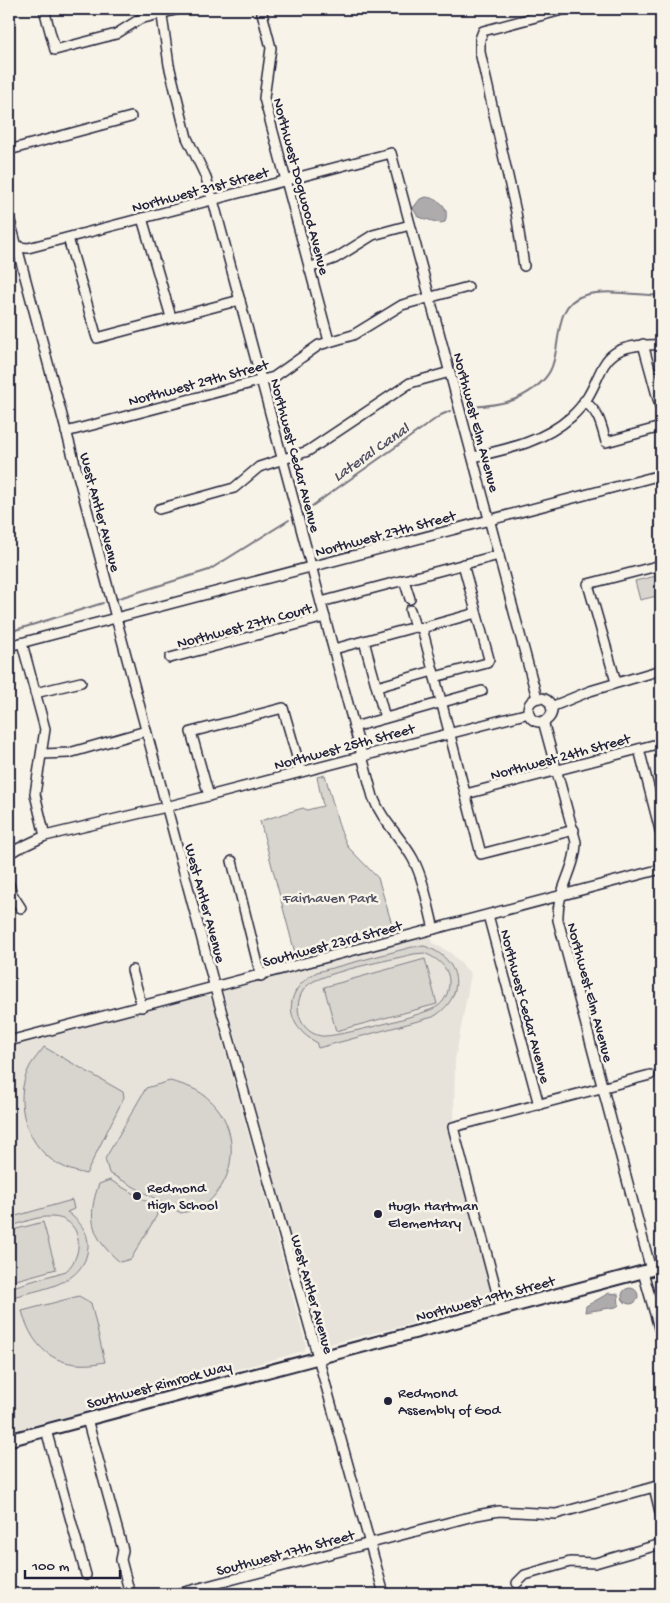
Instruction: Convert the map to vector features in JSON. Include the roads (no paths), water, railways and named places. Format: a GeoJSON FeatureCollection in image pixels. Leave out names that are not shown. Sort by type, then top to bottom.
{"type":"FeatureCollection","features":[{"type":"Feature","properties":{"kind":"main road","name":"Northwest 19th Street"},"geometry":{"type":"LineString","coordinates":[[317,1357],[652,1270]]}},
{"type":"Feature","properties":{"kind":"main road","name":"Southwest Rimrock Way"},"geometry":{"type":"LineString","coordinates":[[9,1440],[317,1357]]}},
{"type":"Feature","properties":{"kind":"street"},"geometry":{"type":"LineString","coordinates":[[44,9],[55,50],[116,34],[140,20],[162,11],[179,9]]}},
{"type":"Feature","properties":{"kind":"street","name":"Northwest Dogwood Avenue"},"geometry":{"type":"LineString","coordinates":[[261,9],[271,58],[264,98],[329,341]]}},
{"type":"Feature","properties":{"kind":"street"},"geometry":{"type":"LineString","coordinates":[[524,266],[516,212],[480,52],[480,39],[484,30],[566,9]]}},
{"type":"Feature","properties":{"kind":"street","name":"Northwest Cedar Avenue"},"geometry":{"type":"LineString","coordinates":[[162,11],[169,65],[187,138],[206,175],[362,756],[378,810],[412,857],[420,873],[434,929]]}},
{"type":"Feature","properties":{"kind":"street"},"geometry":{"type":"LineString","coordinates":[[9,150],[131,117]]}},
{"type":"Feature","properties":{"kind":"street","name":"Northwest 31st Street"},"geometry":{"type":"LineString","coordinates":[[12,246],[28,248],[391,153]]}},
{"type":"Feature","properties":{"kind":"street","name":"Northwest Elm Avenue"},"geometry":{"type":"LineString","coordinates":[[391,153],[537,698]]}},
{"type":"Feature","properties":{"kind":"street","name":"West Antler Avenue"},"geometry":{"type":"LineString","coordinates":[[9,217],[12,246],[66,432],[215,988],[384,1594]]}},
{"type":"Feature","properties":{"kind":"street"},"geometry":{"type":"LineString","coordinates":[[142,218],[171,317]]}},
{"type":"Feature","properties":{"kind":"street"},"geometry":{"type":"LineString","coordinates":[[309,268],[336,258],[374,236],[410,225]]}},
{"type":"Feature","properties":{"kind":"street"},"geometry":{"type":"LineString","coordinates":[[68,238],[97,338],[240,300]]}},
{"type":"Feature","properties":{"kind":"street","name":"Northwest 29th Street"},"geometry":{"type":"LineString","coordinates":[[66,432],[261,381],[285,371],[319,344],[353,335],[402,306],[468,287]]}},
{"type":"Feature","properties":{"kind":"street"},"geometry":{"type":"LineString","coordinates":[[473,456],[519,447],[554,430],[571,416],[584,401],[608,359],[618,350],[643,344],[661,345]]}},
{"type":"Feature","properties":{"kind":"street"},"geometry":{"type":"LineString","coordinates":[[643,344],[661,410]]}},
{"type":"Feature","properties":{"kind":"street"},"geometry":{"type":"LineString","coordinates":[[159,509],[234,488],[259,467],[308,452],[410,383],[450,372]]}},
{"type":"Feature","properties":{"kind":"street"},"geometry":{"type":"LineString","coordinates":[[584,401],[594,408],[599,415],[606,442],[661,428]]}},
{"type":"Feature","properties":{"kind":"street","name":"Northwest 27th Street"},"geometry":{"type":"LineString","coordinates":[[9,646],[661,475]]}},
{"type":"Feature","properties":{"kind":"street"},"geometry":{"type":"LineString","coordinates":[[321,602],[499,555]]}},
{"type":"Feature","properties":{"kind":"street"},"geometry":{"type":"LineString","coordinates":[[376,687],[487,663],[488,659],[463,564]]}},
{"type":"Feature","properties":{"kind":"street"},"geometry":{"type":"LineString","coordinates":[[616,682],[588,584],[661,565]]}},
{"type":"Feature","properties":{"kind":"street"},"geometry":{"type":"LineString","coordinates":[[404,580],[410,599]]}},
{"type":"Feature","properties":{"kind":"street"},"geometry":{"type":"LineString","coordinates":[[410,610],[418,627],[434,674],[482,854],[574,830]]}},
{"type":"Feature","properties":{"kind":"street"},"geometry":{"type":"LineString","coordinates":[[334,649],[476,614]]}},
{"type":"Feature","properties":{"kind":"street","name":"Northwest 27th Court"},"geometry":{"type":"LineString","coordinates":[[170,658],[325,617]]}},
{"type":"Feature","properties":{"kind":"street"},"geometry":{"type":"LineString","coordinates":[[364,641],[385,718]]}},
{"type":"Feature","properties":{"kind":"street"},"geometry":{"type":"LineString","coordinates":[[22,643],[45,729],[35,794],[45,836]]}},
{"type":"Feature","properties":{"kind":"street"},"geometry":{"type":"LineString","coordinates":[[552,707],[616,682],[661,670]]}},
{"type":"Feature","properties":{"kind":"street"},"geometry":{"type":"LineString","coordinates":[[35,694],[81,682]]}},
{"type":"Feature","properties":{"kind":"street"},"geometry":{"type":"LineString","coordinates":[[354,726],[482,691]]}},
{"type":"Feature","properties":{"kind":"street"},"geometry":{"type":"LineString","coordinates":[[537,698],[545,699],[552,707],[549,717],[543,721],[536,721],[529,713],[529,705],[537,698]]}},
{"type":"Feature","properties":{"kind":"street"},"geometry":{"type":"LineString","coordinates":[[209,796],[191,732],[283,708],[301,771]]}},
{"type":"Feature","properties":{"kind":"street","name":"Northwest 25th Street"},"geometry":{"type":"LineString","coordinates":[[9,853],[45,836],[166,807],[529,713]]}},
{"type":"Feature","properties":{"kind":"street","name":"Northwest Elm Avenue"},"geometry":{"type":"LineString","coordinates":[[543,721],[574,830],[576,852],[560,897],[558,920],[652,1270],[661,1335]]}},
{"type":"Feature","properties":{"kind":"street"},"geometry":{"type":"LineString","coordinates":[[42,754],[68,753],[146,732]]}},
{"type":"Feature","properties":{"kind":"street","name":"Northwest 24th Street"},"geometry":{"type":"LineString","coordinates":[[466,794],[661,743]]}},
{"type":"Feature","properties":{"kind":"street"},"geometry":{"type":"LineString","coordinates":[[639,749],[661,834]]}},
{"type":"Feature","properties":{"kind":"street"},"geometry":{"type":"LineString","coordinates":[[232,861],[261,976]]}},
{"type":"Feature","properties":{"kind":"street","name":"Southwest 23rd Street"},"geometry":{"type":"LineString","coordinates":[[9,1041],[661,869]]}},
{"type":"Feature","properties":{"kind":"street"},"geometry":{"type":"LineString","coordinates":[[9,884],[21,908]]}},
{"type":"Feature","properties":{"kind":"street","name":"Northwest Cedar Avenue"},"geometry":{"type":"LineString","coordinates":[[488,915],[539,1105]]}},
{"type":"Feature","properties":{"kind":"street"},"geometry":{"type":"LineString","coordinates":[[132,970],[142,1007]]}},
{"type":"Feature","properties":{"kind":"street"},"geometry":{"type":"LineString","coordinates":[[501,1308],[453,1127],[650,1076]]}},
{"type":"Feature","properties":{"kind":"street"},"geometry":{"type":"LineString","coordinates":[[87,1419],[123,1550],[121,1560],[130,1594]]}},
{"type":"Feature","properties":{"kind":"street"},"geometry":{"type":"LineString","coordinates":[[46,1430],[86,1576]]}},
{"type":"Feature","properties":{"kind":"street"},"geometry":{"type":"LineString","coordinates":[[657,1486],[661,1516]]}},
{"type":"Feature","properties":{"kind":"street","name":"Southwest 17th Street"},"geometry":{"type":"LineString","coordinates":[[178,1594],[484,1514],[499,1511],[556,1514],[657,1486]]}},
{"type":"Feature","properties":{"kind":"street"},"geometry":{"type":"LineString","coordinates":[[517,1583],[525,1575],[570,1562],[595,1563],[661,1544]]}},
{"type":"Feature","properties":{"kind":"waterway","name":"Lateral Canal"},"geometry":{"type":"LineString","coordinates":[[469,408],[513,400],[532,390],[544,379],[554,361],[562,317],[567,307],[574,300],[585,295],[603,292],[661,296]]}},
{"type":"Feature","properties":{"kind":"waterway","name":"Lateral Canal"},"geometry":{"type":"LineString","coordinates":[[305,511],[441,415],[450,411]]}},
{"type":"Feature","properties":{"kind":"waterway","name":"Lateral Canal"},"geometry":{"type":"LineString","coordinates":[[116,599],[209,570],[289,520]]}},
{"type":"Feature","properties":{"kind":"waterway","name":"Lateral Canal"},"geometry":{"type":"LineString","coordinates":[[9,632],[103,603]]}},
{"type":"Feature","properties":{"kind":"place","name":"Redmond High School"},"geometry":{"type":"Point","coordinates":[137,1196]}},
{"type":"Feature","properties":{"kind":"place","name":"Hugh Hartman Elementary"},"geometry":{"type":"Point","coordinates":[378,1214]}},
{"type":"Feature","properties":{"kind":"place","name":"Redmond Assembly of God"},"geometry":{"type":"Point","coordinates":[388,1401]}},
{"type":"Feature","properties":{"kind":"park label","name":"Fairhaven Park"},"geometry":{"type":"Point","coordinates":[330,897]}}]}
